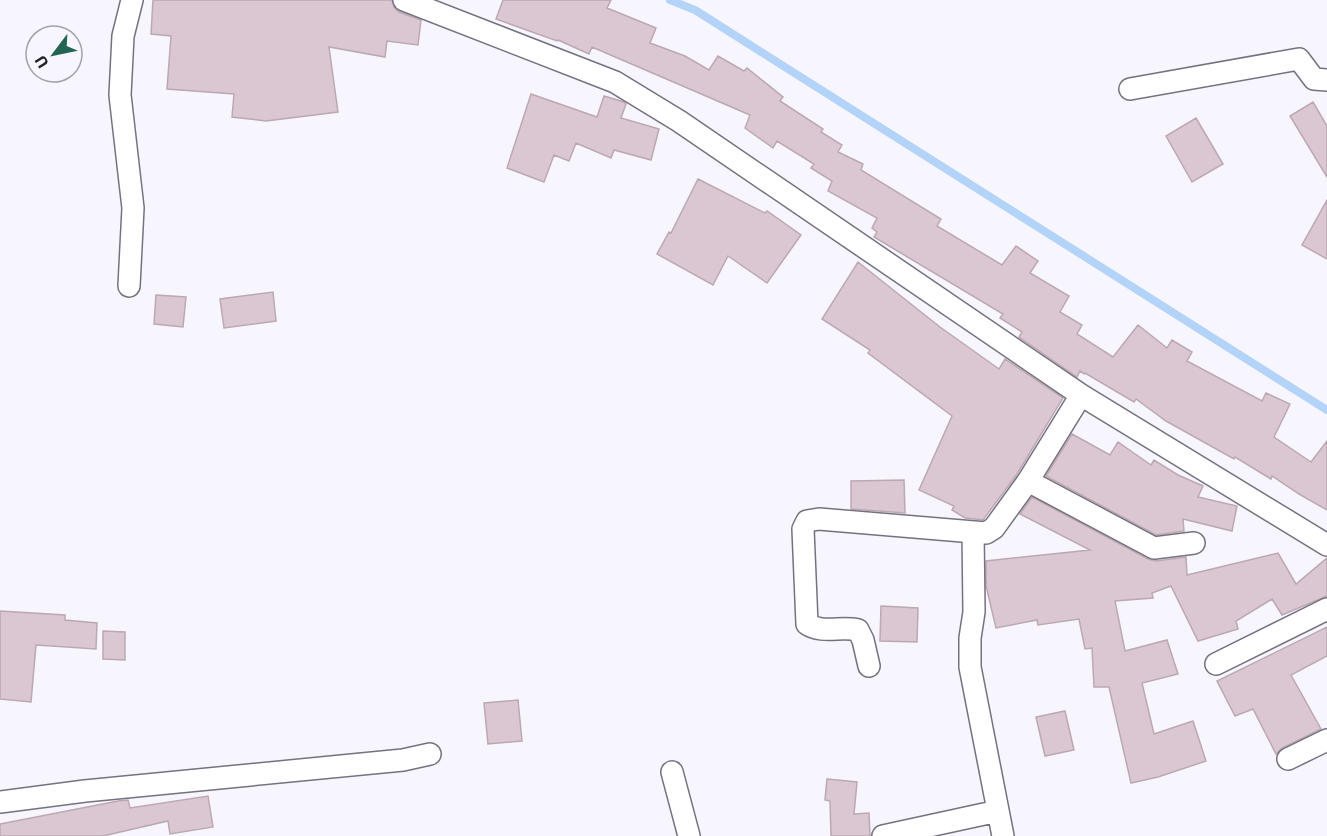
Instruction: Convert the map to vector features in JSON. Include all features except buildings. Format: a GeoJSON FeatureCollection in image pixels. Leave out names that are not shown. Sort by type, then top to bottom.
{"type":"FeatureCollection","features":[{"type":"Feature","properties":{"kind":"street"},"geometry":{"type":"LineString","coordinates":[[129,286],[133,208],[120,95],[123,36],[132,0]]}},
{"type":"Feature","properties":{"kind":"street"},"geometry":{"type":"LineString","coordinates":[[404,0],[615,82],[679,121],[1081,395],[1327,544]]}},
{"type":"Feature","properties":{"kind":"street"},"geometry":{"type":"LineString","coordinates":[[1130,89],[1299,59],[1314,79],[1327,80]]}},
{"type":"Feature","properties":{"kind":"street"},"geometry":{"type":"LineString","coordinates":[[869,666],[863,640],[858,630],[815,629],[807,624],[803,529],[807,520],[828,519],[986,533],[991,531],[1028,481],[1081,395]]}},
{"type":"Feature","properties":{"kind":"street"},"geometry":{"type":"LineString","coordinates":[[1028,481],[1154,548],[1194,543]]}},
{"type":"Feature","properties":{"kind":"street"},"geometry":{"type":"LineString","coordinates":[[973,532],[974,612],[969,654],[978,715],[1004,836]]}},
{"type":"Feature","properties":{"kind":"street"},"geometry":{"type":"LineString","coordinates":[[1216,664],[1327,609]]}},
{"type":"Feature","properties":{"kind":"street"},"geometry":{"type":"LineString","coordinates":[[1288,759],[1327,740]]}},
{"type":"Feature","properties":{"kind":"street"},"geometry":{"type":"LineString","coordinates":[[0,802],[85,791],[403,760],[430,754]]}},
{"type":"Feature","properties":{"kind":"street"},"geometry":{"type":"LineString","coordinates":[[672,771],[689,836]]}},
{"type":"Feature","properties":{"kind":"street"},"geometry":{"type":"LineString","coordinates":[[883,836],[998,812]]}},
{"type":"Feature","properties":{"kind":"waterway"},"geometry":{"type":"LineString","coordinates":[[670,0],[695,10],[1327,410]]}}]}
